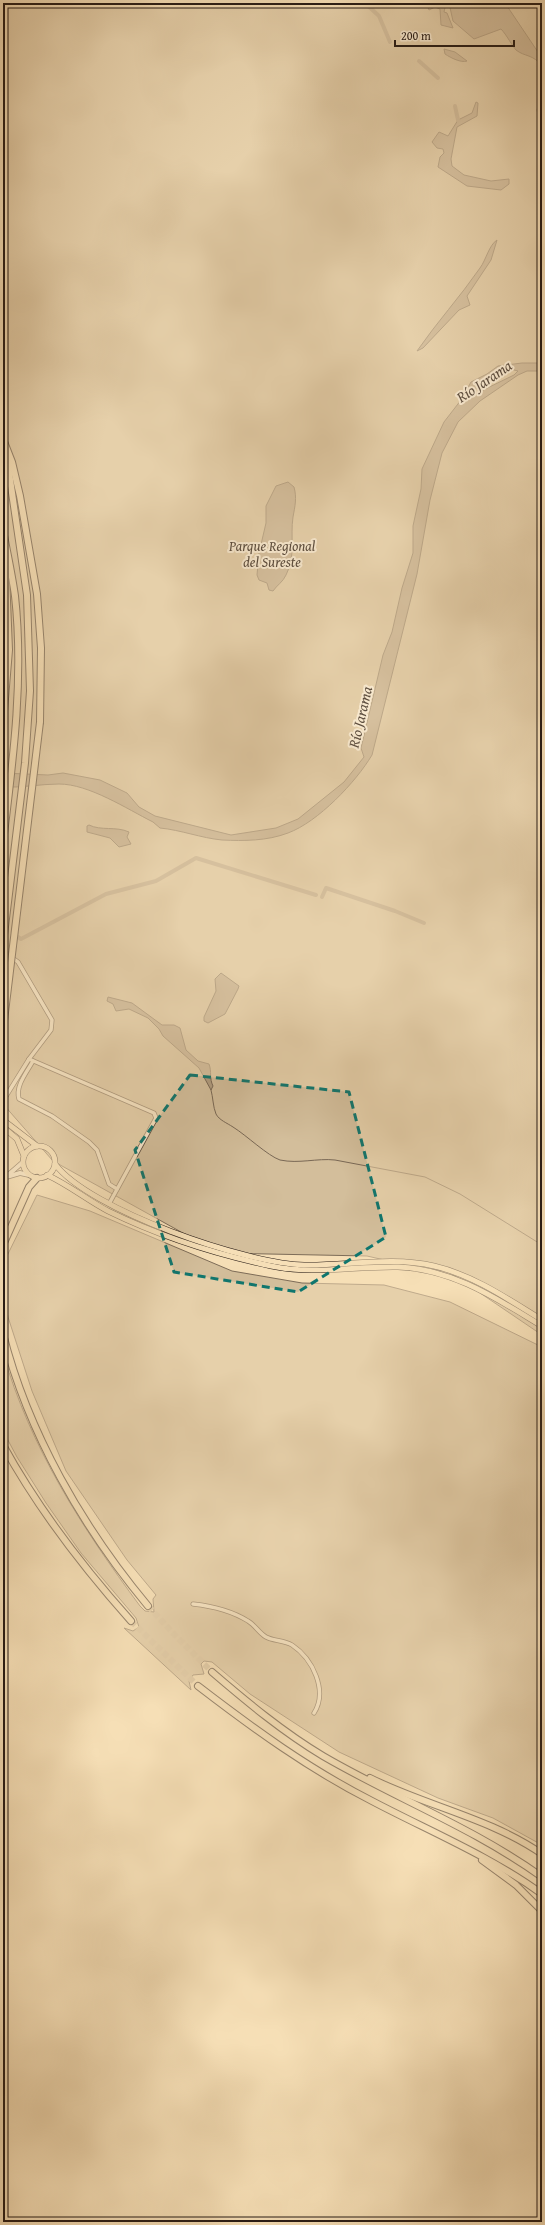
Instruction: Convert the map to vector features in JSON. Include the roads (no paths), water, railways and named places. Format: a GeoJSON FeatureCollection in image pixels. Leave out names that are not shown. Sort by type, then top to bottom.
{"type":"FeatureCollection","features":[{"type":"Feature","properties":{"kind":"highway"},"geometry":{"type":"LineString","coordinates":[[3,943],[28,722],[30,656],[27,595],[4,442]]}},
{"type":"Feature","properties":{"kind":"highway"},"geometry":{"type":"LineString","coordinates":[[3,1029],[40,722],[41,648],[37,594],[20,496],[12,462],[4,442]]}},
{"type":"Feature","properties":{"kind":"highway"},"geometry":{"type":"LineString","coordinates":[[3,530],[15,598],[18,650],[16,720],[3,842]]}},
{"type":"Feature","properties":{"kind":"highway"},"geometry":{"type":"LineString","coordinates":[[3,723],[10,650],[5,540]]}},
{"type":"Feature","properties":{"kind":"highway"},"geometry":{"type":"LineString","coordinates":[[3,1246],[29,1187],[37,1178]]}},
{"type":"Feature","properties":{"kind":"highway"},"geometry":{"type":"LineString","coordinates":[[3,1334],[13,1369],[28,1408],[62,1479],[102,1544],[148,1606]]}},
{"type":"Feature","properties":{"kind":"highway"},"geometry":{"type":"LineString","coordinates":[[3,1444],[60,1535],[82,1566],[131,1621]]}},
{"type":"Feature","properties":{"kind":"highway"},"geometry":{"type":"LineString","coordinates":[[212,1672],[261,1713],[321,1755],[383,1790],[485,1840],[542,1878]]}},
{"type":"Feature","properties":{"kind":"highway"},"geometry":{"type":"LineString","coordinates":[[198,1686],[291,1755],[372,1801],[470,1850],[511,1873],[542,1894]]}},
{"type":"Feature","properties":{"kind":"highway"},"geometry":{"type":"LineString","coordinates":[[321,1755],[400,1792],[480,1822],[514,1837],[542,1854]]}},
{"type":"Feature","properties":{"kind":"highway"},"geometry":{"type":"LineString","coordinates":[[470,1850],[516,1885],[542,1912]]}},
{"type":"Feature","properties":{"kind":"main road"},"geometry":{"type":"LineString","coordinates":[[3,1120],[37,1146]]}},
{"type":"Feature","properties":{"kind":"main road"},"geometry":{"type":"LineString","coordinates":[[3,1127],[17,1139],[24,1156]]}},
{"type":"Feature","properties":{"kind":"main road"},"geometry":{"type":"LineString","coordinates":[[55,1164],[48,1175],[37,1178],[29,1175],[23,1162],[24,1156],[30,1148],[37,1146],[45,1147],[51,1151],[55,1164],[86,1190],[109,1204],[170,1231],[271,1260],[303,1265],[404,1262],[435,1266],[476,1281],[542,1320]]}},
{"type":"Feature","properties":{"kind":"main road"},"geometry":{"type":"LineString","coordinates":[[48,1175],[106,1210],[144,1227],[202,1247],[270,1266],[294,1270],[398,1267],[428,1271],[474,1286],[542,1326]]}},
{"type":"Feature","properties":{"kind":"street"},"geometry":{"type":"LineString","coordinates":[[3,948],[8,955],[18,962],[52,1020],[51,1030],[29,1059],[3,1101]]}},
{"type":"Feature","properties":{"kind":"street"},"geometry":{"type":"LineString","coordinates":[[29,1059],[154,1113],[156,1118],[109,1204]]}},
{"type":"Feature","properties":{"kind":"street"},"geometry":{"type":"LineString","coordinates":[[34,1061],[20,1085],[17,1094],[19,1099],[52,1116],[89,1142],[97,1150],[109,1184],[117,1189]]}},
{"type":"Feature","properties":{"kind":"street"},"geometry":{"type":"LineString","coordinates":[[5,1177],[23,1162]]}},
{"type":"Feature","properties":{"kind":"street"},"geometry":{"type":"LineString","coordinates":[[5,1177],[20,1173],[29,1175]]}},
{"type":"Feature","properties":{"kind":"street"},"geometry":{"type":"LineString","coordinates":[[193,1604],[217,1608],[248,1621],[267,1638],[291,1644],[302,1653],[316,1676],[320,1689],[320,1704],[314,1713]]}},
{"type":"Feature","properties":{"kind":"waterway"},"geometry":{"type":"LineString","coordinates":[[365,3],[379,16],[390,42]]}},
{"type":"Feature","properties":{"kind":"waterway"},"geometry":{"type":"LineString","coordinates":[[419,61],[438,78]]}},
{"type":"Feature","properties":{"kind":"waterway"},"geometry":{"type":"LineString","coordinates":[[455,106],[458,120]]}},
{"type":"Feature","properties":{"kind":"waterway"},"geometry":{"type":"LineString","coordinates":[[18,937],[21,939],[106,894],[156,881],[196,858],[316,895]]}},
{"type":"Feature","properties":{"kind":"waterway"},"geometry":{"type":"LineString","coordinates":[[322,897],[326,888],[395,911],[424,923]]}},
{"type":"Feature","properties":{"kind":"waterway"},"geometry":{"type":"LineString","coordinates":[[211,1090],[215,1111],[219,1118],[275,1158],[287,1161],[335,1160],[425,1177],[460,1194],[542,1245]]}},
{"type":"Feature","properties":{"kind":"tunnel"},"geometry":{"type":"LineString","coordinates":[[148,1606],[212,1672]]}},
{"type":"Feature","properties":{"kind":"tunnel"},"geometry":{"type":"LineString","coordinates":[[131,1621],[198,1686]]}},
{"type":"Feature","properties":{"kind":"water label","name":"Río Jarama"},"geometry":{"type":"Point","coordinates":[484,381]}},
{"type":"Feature","properties":{"kind":"water label","name":"Río Jarama"},"geometry":{"type":"Point","coordinates":[360,717]}},
{"type":"Feature","properties":{"kind":"park label","name":"Parque Regional del Sureste"},"geometry":{"type":"Point","coordinates":[272,554]}}]}
